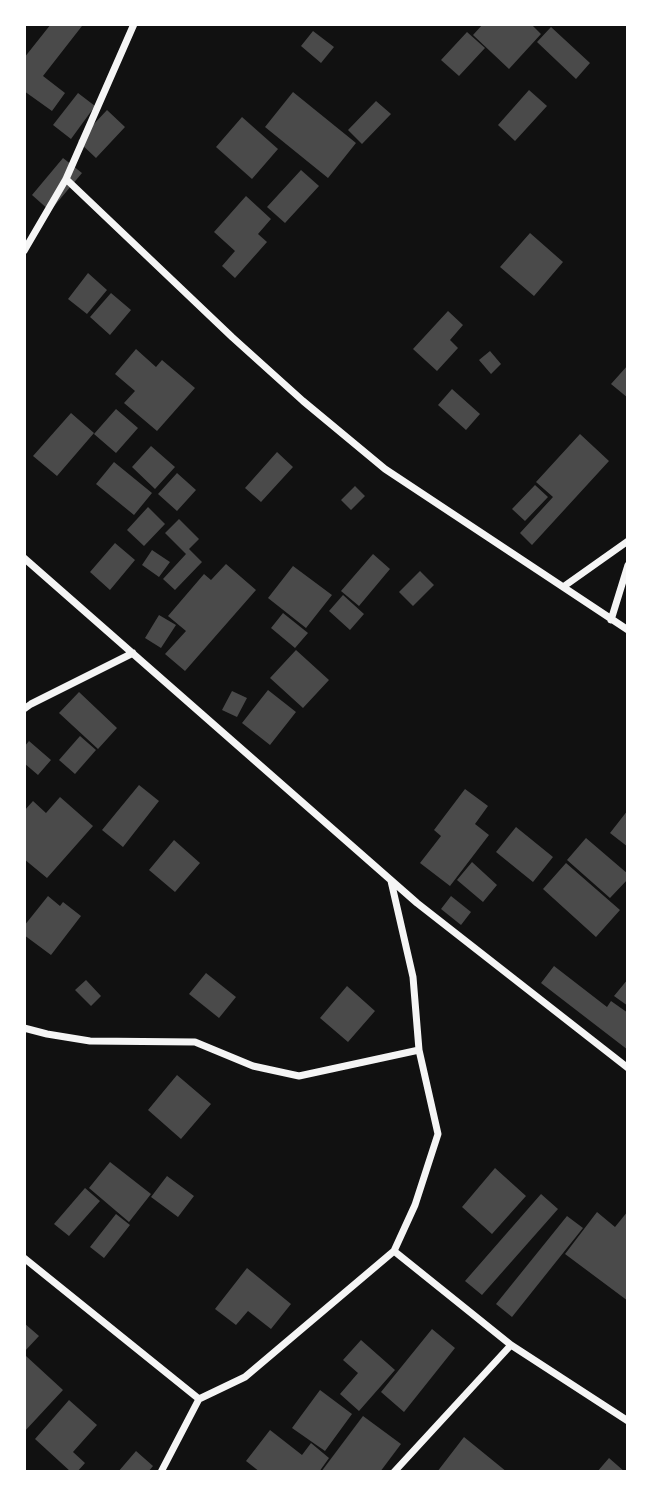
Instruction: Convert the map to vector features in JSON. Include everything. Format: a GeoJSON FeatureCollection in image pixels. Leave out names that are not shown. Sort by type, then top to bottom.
{"type":"FeatureCollection","features":[{"type":"Feature","properties":{"kind":"street"},"geometry":{"type":"LineString","coordinates":[[25,249],[66,179],[134,24]]}},
{"type":"Feature","properties":{"kind":"street"},"geometry":{"type":"LineString","coordinates":[[66,179],[232,337],[385,470],[628,630]]}},
{"type":"Feature","properties":{"kind":"street"},"geometry":{"type":"LineString","coordinates":[[563,587],[628,541]]}},
{"type":"Feature","properties":{"kind":"street"},"geometry":{"type":"LineString","coordinates":[[24,558],[416,903],[628,1068]]}},
{"type":"Feature","properties":{"kind":"street"},"geometry":{"type":"LineString","coordinates":[[611,620],[628,565]]}},
{"type":"Feature","properties":{"kind":"street"},"geometry":{"type":"LineString","coordinates":[[24,709],[133,653]]}},
{"type":"Feature","properties":{"kind":"street"},"geometry":{"type":"LineString","coordinates":[[161,1472],[199,1399],[245,1377],[394,1251],[415,1205],[438,1135],[419,1050],[413,977],[391,881]]}},
{"type":"Feature","properties":{"kind":"street"},"geometry":{"type":"LineString","coordinates":[[24,1028],[90,1041],[195,1042],[253,1066],[299,1076],[419,1050]]}},
{"type":"Feature","properties":{"kind":"street"},"geometry":{"type":"LineString","coordinates":[[394,1251],[511,1345],[628,1421]]}},
{"type":"Feature","properties":{"kind":"street"},"geometry":{"type":"LineString","coordinates":[[24,1258],[199,1399]]}},
{"type":"Feature","properties":{"kind":"street"},"geometry":{"type":"LineString","coordinates":[[394,1472],[511,1345]]}},
{"type":"Feature","properties":{"kind":"building"},"geometry":{"type":"Polygon","coordinates":[[[51,24],[82,26],[43,76],[65,93],[52,111],[24,91],[24,58],[51,24]]]}},
{"type":"Feature","properties":{"kind":"building"},"geometry":{"type":"Polygon","coordinates":[[[483,24],[531,24],[541,34],[509,69],[473,35],[483,24]]]}},
{"type":"Feature","properties":{"kind":"building"},"geometry":{"type":"Polygon","coordinates":[[[551,27],[590,63],[576,79],[537,42],[551,27]]]}},
{"type":"Feature","properties":{"kind":"building"},"geometry":{"type":"Polygon","coordinates":[[[313,31],[334,47],[321,63],[301,46],[313,31]]]}},
{"type":"Feature","properties":{"kind":"building"},"geometry":{"type":"Polygon","coordinates":[[[467,32],[485,48],[459,76],[441,60],[467,32]]]}},
{"type":"Feature","properties":{"kind":"building"},"geometry":{"type":"Polygon","coordinates":[[[529,90],[547,106],[515,141],[498,125],[529,90]]]}},
{"type":"Feature","properties":{"kind":"building"},"geometry":{"type":"Polygon","coordinates":[[[293,92],[356,143],[328,178],[265,127],[293,92]]]}},
{"type":"Feature","properties":{"kind":"building"},"geometry":{"type":"Polygon","coordinates":[[[78,93],[95,106],[71,139],[53,125],[78,93]]]}},
{"type":"Feature","properties":{"kind":"building"},"geometry":{"type":"Polygon","coordinates":[[[376,101],[391,114],[362,144],[348,130],[376,101]]]}},
{"type":"Feature","properties":{"kind":"building"},"geometry":{"type":"Polygon","coordinates":[[[107,110],[125,127],[96,158],[78,141],[107,110]]]}},
{"type":"Feature","properties":{"kind":"building"},"geometry":{"type":"Polygon","coordinates":[[[242,117],[278,149],[252,179],[216,147],[242,117]]]}},
{"type":"Feature","properties":{"kind":"building"},"geometry":{"type":"Polygon","coordinates":[[[63,158],[82,173],[50,211],[32,195],[63,158]]]}},
{"type":"Feature","properties":{"kind":"building"},"geometry":{"type":"Polygon","coordinates":[[[301,170],[319,186],[285,223],[267,207],[301,170]]]}},
{"type":"Feature","properties":{"kind":"building"},"geometry":{"type":"Polygon","coordinates":[[[246,196],[271,219],[258,234],[267,242],[235,278],[222,266],[235,251],[214,232],[246,196]]]}},
{"type":"Feature","properties":{"kind":"building"},"geometry":{"type":"Polygon","coordinates":[[[530,233],[563,262],[534,296],[500,267],[530,233]]]}},
{"type":"Feature","properties":{"kind":"building"},"geometry":{"type":"Polygon","coordinates":[[[88,273],[107,290],[87,314],[68,299],[88,273]]]}},
{"type":"Feature","properties":{"kind":"building"},"geometry":{"type":"Polygon","coordinates":[[[111,293],[131,310],[110,335],[90,317],[111,293]]]}},
{"type":"Feature","properties":{"kind":"building"},"geometry":{"type":"Polygon","coordinates":[[[448,311],[463,325],[450,340],[458,348],[437,371],[413,349],[448,311]]]}},
{"type":"Feature","properties":{"kind":"building"},"geometry":{"type":"Polygon","coordinates":[[[136,349],[156,367],[162,360],[195,388],[157,431],[124,403],[135,391],[115,374],[136,349]]]}},
{"type":"Feature","properties":{"kind":"building"},"geometry":{"type":"Polygon","coordinates":[[[490,351],[501,364],[491,374],[479,360],[490,351]]]}},
{"type":"Feature","properties":{"kind":"building"},"geometry":{"type":"Polygon","coordinates":[[[628,365],[628,398],[611,384],[628,365]]]}},
{"type":"Feature","properties":{"kind":"building"},"geometry":{"type":"Polygon","coordinates":[[[452,389],[480,414],[466,430],[438,405],[452,389]]]}},
{"type":"Feature","properties":{"kind":"building"},"geometry":{"type":"Polygon","coordinates":[[[116,409],[138,428],[116,453],[94,434],[116,409]]]}},
{"type":"Feature","properties":{"kind":"building"},"geometry":{"type":"Polygon","coordinates":[[[71,413],[94,433],[57,476],[33,456],[71,413]]]}},
{"type":"Feature","properties":{"kind":"building"},"geometry":{"type":"Polygon","coordinates":[[[580,434],[609,461],[532,545],[520,533],[553,497],[536,482],[580,434]]]}},
{"type":"Feature","properties":{"kind":"building"},"geometry":{"type":"Polygon","coordinates":[[[151,446],[175,467],[155,489],[132,467],[151,446]]]}},
{"type":"Feature","properties":{"kind":"building"},"geometry":{"type":"Polygon","coordinates":[[[277,452],[293,467],[261,502],[245,488],[277,452]]]}},
{"type":"Feature","properties":{"kind":"building"},"geometry":{"type":"Polygon","coordinates":[[[114,462],[152,493],[134,515],[96,484],[114,462]]]}},
{"type":"Feature","properties":{"kind":"building"},"geometry":{"type":"Polygon","coordinates":[[[177,473],[196,490],[177,511],[158,494],[177,473]]]}},
{"type":"Feature","properties":{"kind":"building"},"geometry":{"type":"Polygon","coordinates":[[[535,485],[548,497],[525,521],[512,509],[535,485]]]}},
{"type":"Feature","properties":{"kind":"building"},"geometry":{"type":"Polygon","coordinates":[[[355,486],[365,496],[351,510],[341,500],[355,486]]]}},
{"type":"Feature","properties":{"kind":"building"},"geometry":{"type":"Polygon","coordinates":[[[148,507],[165,524],[144,546],[127,530],[148,507]]]}},
{"type":"Feature","properties":{"kind":"building"},"geometry":{"type":"Polygon","coordinates":[[[179,519],[199,539],[189,549],[202,562],[175,590],[163,579],[186,554],[165,533],[179,519]]]}},
{"type":"Feature","properties":{"kind":"building"},"geometry":{"type":"Polygon","coordinates":[[[115,543],[135,560],[110,590],[90,572],[115,543]]]}},
{"type":"Feature","properties":{"kind":"building"},"geometry":{"type":"Polygon","coordinates":[[[152,550],[170,562],[159,577],[142,565],[152,550]]]}},
{"type":"Feature","properties":{"kind":"building"},"geometry":{"type":"Polygon","coordinates":[[[373,554],[390,569],[359,606],[341,591],[373,554]]]}},
{"type":"Feature","properties":{"kind":"building"},"geometry":{"type":"Polygon","coordinates":[[[226,564],[256,590],[185,671],[165,654],[186,631],[168,616],[204,574],[211,580],[226,564]]]}},
{"type":"Feature","properties":{"kind":"building"},"geometry":{"type":"Polygon","coordinates":[[[293,566],[332,595],[306,628],[268,598],[293,566]]]}},
{"type":"Feature","properties":{"kind":"building"},"geometry":{"type":"Polygon","coordinates":[[[420,571],[434,585],[413,606],[399,592],[420,571]]]}},
{"type":"Feature","properties":{"kind":"building"},"geometry":{"type":"Polygon","coordinates":[[[343,595],[364,614],[350,630],[329,611],[343,595]]]}},
{"type":"Feature","properties":{"kind":"building"},"geometry":{"type":"Polygon","coordinates":[[[283,613],[308,633],[295,648],[271,628],[283,613]]]}},
{"type":"Feature","properties":{"kind":"building"},"geometry":{"type":"Polygon","coordinates":[[[159,615],[176,625],[161,648],[145,638],[159,615]]]}},
{"type":"Feature","properties":{"kind":"building"},"geometry":{"type":"Polygon","coordinates":[[[296,650],[329,680],[303,708],[270,678],[296,650]]]}},
{"type":"Feature","properties":{"kind":"building"},"geometry":{"type":"Polygon","coordinates":[[[268,690],[296,712],[270,745],[242,723],[268,690]]]}},
{"type":"Feature","properties":{"kind":"building"},"geometry":{"type":"Polygon","coordinates":[[[232,691],[247,698],[237,717],[222,710],[232,691]]]}},
{"type":"Feature","properties":{"kind":"building"},"geometry":{"type":"Polygon","coordinates":[[[79,692],[117,728],[98,749],[59,713],[79,692]]]}},
{"type":"Feature","properties":{"kind":"building"},"geometry":{"type":"Polygon","coordinates":[[[80,736],[96,750],[75,774],[59,760],[80,736]]]}},
{"type":"Feature","properties":{"kind":"building"},"geometry":{"type":"Polygon","coordinates":[[[29,741],[51,760],[38,775],[24,763],[24,747],[29,741]]]}},
{"type":"Feature","properties":{"kind":"building"},"geometry":{"type":"Polygon","coordinates":[[[139,785],[159,801],[123,847],[102,830],[139,785]]]}},
{"type":"Feature","properties":{"kind":"building"},"geometry":{"type":"Polygon","coordinates":[[[465,789],[488,806],[475,824],[489,835],[450,886],[420,863],[441,836],[434,830],[465,789]]]}},
{"type":"Feature","properties":{"kind":"building"},"geometry":{"type":"Polygon","coordinates":[[[60,797],[93,826],[47,878],[24,859],[24,811],[33,801],[46,813],[60,797]]]}},
{"type":"Feature","properties":{"kind":"building"},"geometry":{"type":"Polygon","coordinates":[[[628,810],[628,847],[610,833],[628,810]]]}},
{"type":"Feature","properties":{"kind":"building"},"geometry":{"type":"Polygon","coordinates":[[[516,827],[553,857],[533,882],[496,852],[516,827]]]}},
{"type":"Feature","properties":{"kind":"building"},"geometry":{"type":"Polygon","coordinates":[[[586,838],[628,874],[628,879],[610,898],[567,860],[586,838]]]}},
{"type":"Feature","properties":{"kind":"building"},"geometry":{"type":"Polygon","coordinates":[[[174,840],[200,863],[175,892],[149,870],[174,840]]]}},
{"type":"Feature","properties":{"kind":"building"},"geometry":{"type":"Polygon","coordinates":[[[472,862],[497,885],[483,902],[457,880],[472,862]]]}},
{"type":"Feature","properties":{"kind":"building"},"geometry":{"type":"Polygon","coordinates":[[[566,863],[620,910],[596,937],[543,889],[566,863]]]}},
{"type":"Feature","properties":{"kind":"building"},"geometry":{"type":"Polygon","coordinates":[[[48,896],[60,906],[63,902],[81,916],[51,955],[24,935],[24,926],[48,896]]]}},
{"type":"Feature","properties":{"kind":"building"},"geometry":{"type":"Polygon","coordinates":[[[451,896],[471,912],[461,925],[441,909],[451,896]]]}},
{"type":"Feature","properties":{"kind":"building"},"geometry":{"type":"Polygon","coordinates":[[[554,966],[607,1007],[611,1001],[628,1013],[628,1050],[541,983],[554,966]]]}},
{"type":"Feature","properties":{"kind":"building"},"geometry":{"type":"Polygon","coordinates":[[[206,973],[236,997],[219,1018],[189,994],[206,973]]]}},
{"type":"Feature","properties":{"kind":"building"},"geometry":{"type":"Polygon","coordinates":[[[628,979],[628,1006],[614,996],[628,979]]]}},
{"type":"Feature","properties":{"kind":"building"},"geometry":{"type":"Polygon","coordinates":[[[86,980],[101,996],[91,1006],[75,990],[86,980]]]}},
{"type":"Feature","properties":{"kind":"building"},"geometry":{"type":"Polygon","coordinates":[[[347,986],[375,1011],[348,1042],[320,1018],[347,986]]]}},
{"type":"Feature","properties":{"kind":"building"},"geometry":{"type":"Polygon","coordinates":[[[177,1075],[211,1104],[181,1139],[148,1110],[177,1075]]]}},
{"type":"Feature","properties":{"kind":"building"},"geometry":{"type":"Polygon","coordinates":[[[110,1162],[151,1194],[129,1222],[89,1188],[110,1162]]]}},
{"type":"Feature","properties":{"kind":"building"},"geometry":{"type":"Polygon","coordinates":[[[495,1168],[526,1196],[492,1234],[462,1207],[495,1168]]]}},
{"type":"Feature","properties":{"kind":"building"},"geometry":{"type":"Polygon","coordinates":[[[167,1176],[194,1196],[178,1217],[151,1197],[167,1176]]]}},
{"type":"Feature","properties":{"kind":"building"},"geometry":{"type":"Polygon","coordinates":[[[85,1188],[100,1201],[69,1236],[54,1224],[85,1188]]]}},
{"type":"Feature","properties":{"kind":"building"},"geometry":{"type":"Polygon","coordinates":[[[541,1194],[558,1209],[482,1295],[465,1281],[541,1194]]]}},
{"type":"Feature","properties":{"kind":"building"},"geometry":{"type":"Polygon","coordinates":[[[628,1211],[628,1301],[565,1254],[597,1212],[615,1227],[628,1211]]]}},
{"type":"Feature","properties":{"kind":"building"},"geometry":{"type":"Polygon","coordinates":[[[116,1214],[130,1225],[104,1258],[90,1247],[116,1214]]]}},
{"type":"Feature","properties":{"kind":"building"},"geometry":{"type":"Polygon","coordinates":[[[567,1216],[583,1228],[512,1317],[496,1304],[567,1216]]]}},
{"type":"Feature","properties":{"kind":"building"},"geometry":{"type":"Polygon","coordinates":[[[247,1268],[291,1304],[271,1329],[248,1311],[236,1325],[215,1309],[247,1268]]]}},
{"type":"Feature","properties":{"kind":"building"},"geometry":{"type":"Polygon","coordinates":[[[24,1323],[39,1336],[24,1352],[24,1323]]]}},
{"type":"Feature","properties":{"kind":"building"},"geometry":{"type":"Polygon","coordinates":[[[432,1329],[455,1348],[404,1412],[381,1392],[432,1329]]]}},
{"type":"Feature","properties":{"kind":"building"},"geometry":{"type":"Polygon","coordinates":[[[361,1340],[395,1370],[359,1411],[340,1394],[358,1373],[343,1360],[361,1340]]]}},
{"type":"Feature","properties":{"kind":"building"},"geometry":{"type":"Polygon","coordinates":[[[26,1356],[63,1390],[24,1432],[24,1358],[26,1356]]]}},
{"type":"Feature","properties":{"kind":"building"},"geometry":{"type":"Polygon","coordinates":[[[320,1390],[352,1414],[325,1451],[292,1428],[320,1390]]]}},
{"type":"Feature","properties":{"kind":"building"},"geometry":{"type":"Polygon","coordinates":[[[69,1400],[97,1425],[73,1452],[85,1463],[77,1472],[71,1472],[35,1439],[69,1400]]]}},
{"type":"Feature","properties":{"kind":"building"},"geometry":{"type":"Polygon","coordinates":[[[363,1416],[401,1444],[380,1472],[321,1472],[363,1416]]]}},
{"type":"Feature","properties":{"kind":"building"},"geometry":{"type":"Polygon","coordinates":[[[270,1430],[302,1455],[311,1443],[329,1458],[319,1472],[260,1472],[246,1461],[270,1430]]]}},
{"type":"Feature","properties":{"kind":"building"},"geometry":{"type":"Polygon","coordinates":[[[464,1437],[507,1472],[437,1472],[464,1437]]]}},
{"type":"Feature","properties":{"kind":"building"},"geometry":{"type":"Polygon","coordinates":[[[136,1451],[153,1466],[148,1472],[118,1472],[136,1451]]]}},
{"type":"Feature","properties":{"kind":"building"},"geometry":{"type":"Polygon","coordinates":[[[609,1458],[625,1472],[597,1472],[609,1458]]]}}]}
